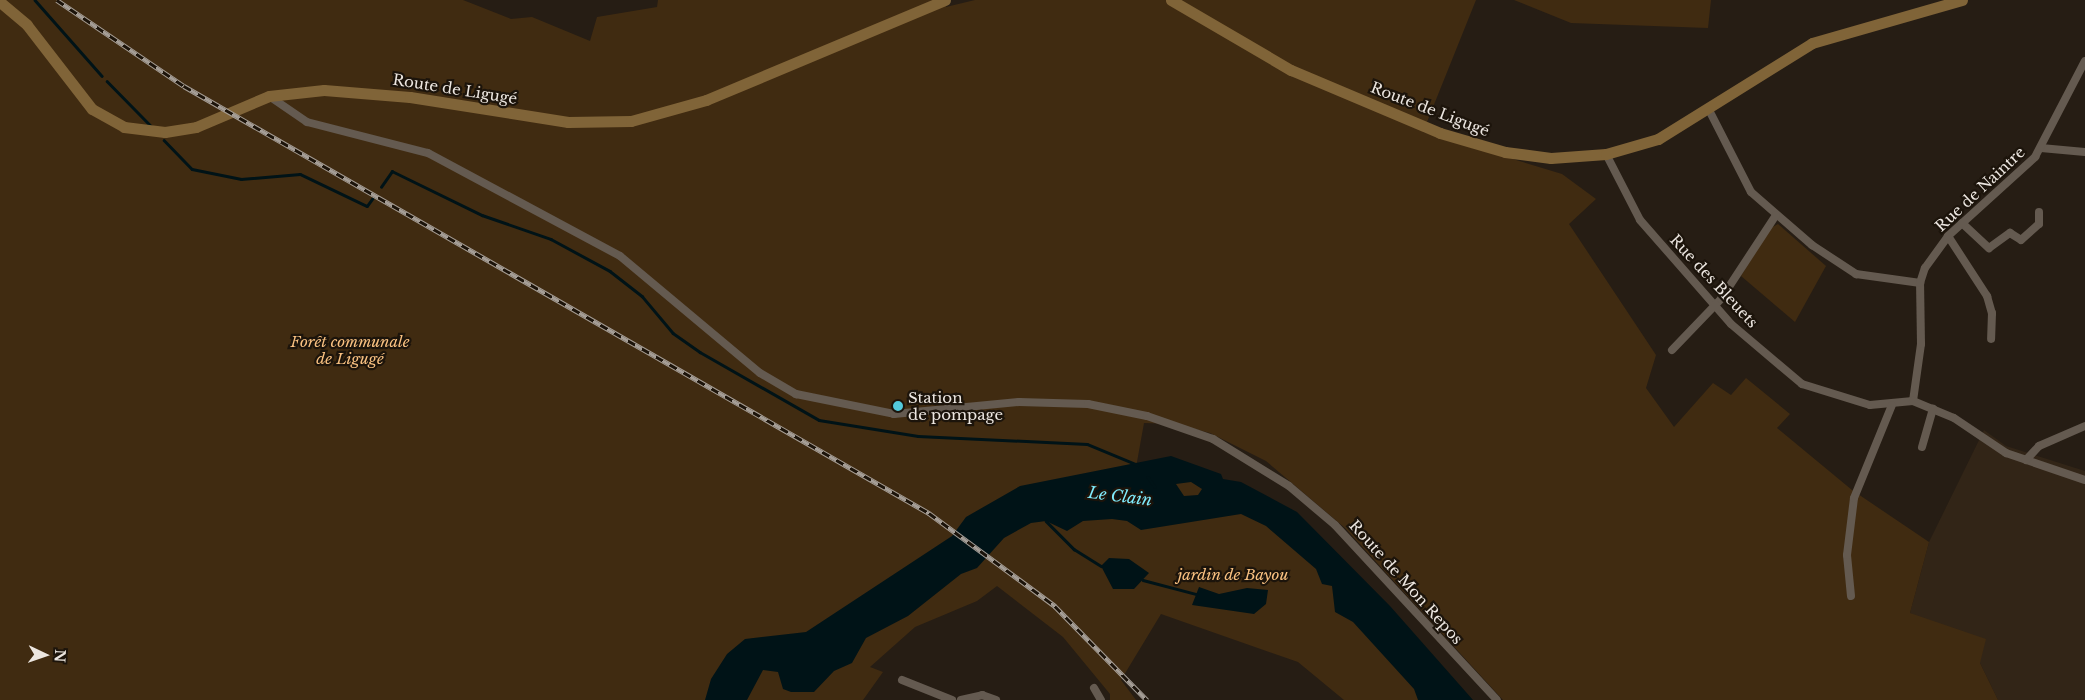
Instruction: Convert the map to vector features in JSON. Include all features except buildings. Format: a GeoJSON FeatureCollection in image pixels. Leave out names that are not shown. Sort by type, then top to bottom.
{"type":"FeatureCollection","features":[{"type":"Feature","properties":{"kind":"street","name":"Route de Ligugé"},"geometry":{"type":"LineString","coordinates":[[0,2],[27,25],[78,96],[107,120],[146,132],[196,127],[269,96],[290,93],[365,91],[568,122],[631,121],[706,100],[946,0]]}},
{"type":"Feature","properties":{"kind":"street","name":"Route de Ligugé"},"geometry":{"type":"LineString","coordinates":[[1171,0],[1291,70],[1468,143],[1537,157],[1606,154],[1658,139],[1709,110],[1812,43],[1962,0]]}},
{"type":"Feature","properties":{"kind":"street","name":"Route de Ligugé"},"geometry":{"type":"LineString","coordinates":[[1936,6],[1948,0]]}},
{"type":"Feature","properties":{"kind":"street","name":"Rue de Naintre"},"geometry":{"type":"LineString","coordinates":[[1920,284],[1948,236],[2012,182],[2041,148],[2085,61]]}},
{"type":"Feature","properties":{"kind":"street"},"geometry":{"type":"LineString","coordinates":[[290,93],[288,105],[294,116]]}},
{"type":"Feature","properties":{"kind":"street"},"geometry":{"type":"LineString","coordinates":[[269,96],[294,116]]}},
{"type":"Feature","properties":{"kind":"street"},"geometry":{"type":"LineString","coordinates":[[1709,110],[1746,185],[1776,215],[1842,267],[1880,279],[1920,284],[1922,344],[1913,401],[1933,409],[2026,460],[2085,480]]}},
{"type":"Feature","properties":{"kind":"street","name":"Route de Mon Repos"},"geometry":{"type":"LineString","coordinates":[[294,116],[428,153],[620,256],[760,373],[796,394],[894,414],[1019,402],[1088,404],[1147,416],[1213,439],[1290,486],[1354,542],[1497,700]]}},
{"type":"Feature","properties":{"kind":"street"},"geometry":{"type":"LineString","coordinates":[[2041,148],[2085,152]]}},
{"type":"Feature","properties":{"kind":"street","name":"Rue des Bleuets"},"geometry":{"type":"LineString","coordinates":[[1606,154],[1640,220],[1715,305],[1802,384],[1857,403],[1892,405],[1913,401]]}},
{"type":"Feature","properties":{"kind":"street"},"geometry":{"type":"LineString","coordinates":[[1962,223],[1989,248],[2010,233],[2021,240],[2039,224],[2039,212]]}},
{"type":"Feature","properties":{"kind":"street"},"geometry":{"type":"LineString","coordinates":[[1672,350],[1715,305],[1776,215]]}},
{"type":"Feature","properties":{"kind":"street"},"geometry":{"type":"LineString","coordinates":[[1948,236],[1987,296],[1991,339]]}},
{"type":"Feature","properties":{"kind":"street"},"geometry":{"type":"LineString","coordinates":[[1851,596],[1847,554],[1854,498],[1892,405]]}},
{"type":"Feature","properties":{"kind":"street"},"geometry":{"type":"LineString","coordinates":[[1922,447],[1933,409]]}},
{"type":"Feature","properties":{"kind":"street"},"geometry":{"type":"LineString","coordinates":[[2026,460],[2039,446],[2085,426]]}},
{"type":"Feature","properties":{"kind":"street"},"geometry":{"type":"LineString","coordinates":[[902,680],[952,700]]}},
{"type":"Feature","properties":{"kind":"street"},"geometry":{"type":"LineString","coordinates":[[1094,688],[1101,700]]}},
{"type":"Feature","properties":{"kind":"street"},"geometry":{"type":"LineString","coordinates":[[961,700],[982,695],[996,700]]}},
{"type":"Feature","properties":{"kind":"shaded area"},"geometry":{"type":"Polygon","coordinates":[[[1984,430],[2006,446],[2085,471],[2085,700],[1998,700],[1980,663],[1910,613],[1929,542],[1984,430]]]}},
{"type":"Feature","properties":{"kind":"green space","name":"Forêt communale de Ligugé"},"geometry":{"type":"Polygon","coordinates":[[[0,0],[463,0],[511,19],[532,17],[590,41],[597,17],[657,7],[658,0],[947,0],[946,7],[975,0],[1476,0],[1423,132],[1562,174],[1596,199],[1569,224],[1656,355],[1646,388],[1674,427],[1713,383],[1731,395],[1746,378],[1790,414],[1777,428],[1852,490],[1929,542],[1910,613],[1986,639],[1980,663],[1998,700],[1503,700],[1345,528],[1266,461],[1210,433],[1176,424],[1144,423],[1135,473],[1198,478],[1292,535],[1431,700],[1344,700],[1298,662],[1161,614],[1121,680],[1136,700],[1110,700],[1110,694],[1063,637],[997,586],[977,601],[915,627],[870,667],[883,672],[863,700],[0,700],[0,0]]]}},
{"type":"Feature","properties":{"kind":"green space"},"geometry":{"type":"Polygon","coordinates":[[[1514,0],[1711,0],[1708,28],[1571,23],[1514,0]]]}},
{"type":"Feature","properties":{"kind":"green space"},"geometry":{"type":"Polygon","coordinates":[[[1778,224],[1826,266],[1795,322],[1741,276],[1769,229],[1778,224]]]}},
{"type":"Feature","properties":{"kind":"water","name":"Le Clain"},"geometry":{"type":"Polygon","coordinates":[[[1171,456],[1221,474],[1223,479],[1241,482],[1297,512],[1390,606],[1473,700],[1418,700],[1414,689],[1353,622],[1335,612],[1332,586],[1322,584],[1316,569],[1266,526],[1241,514],[1141,530],[1127,521],[1112,519],[1083,521],[1067,531],[1046,521],[1031,523],[1004,538],[977,568],[961,574],[908,616],[866,638],[852,663],[834,671],[814,692],[791,692],[783,689],[778,672],[763,670],[747,700],[705,700],[711,679],[727,654],[745,639],[806,632],[952,536],[966,517],[1020,486],[1171,456]],[[1191,482],[1176,484],[1184,496],[1198,495],[1202,489],[1191,482]]]}},
{"type":"Feature","properties":{"kind":"water"},"geometry":{"type":"Polygon","coordinates":[[[1109,558],[1129,559],[1149,573],[1134,589],[1113,589],[1101,566],[1109,558]]]}},
{"type":"Feature","properties":{"kind":"water"},"geometry":{"type":"Polygon","coordinates":[[[1199,587],[1219,594],[1247,588],[1268,590],[1266,604],[1254,614],[1192,605],[1199,587]]]}},
{"type":"Feature","properties":{"kind":"waterway"},"geometry":{"type":"LineString","coordinates":[[35,0],[102,76]]}},
{"type":"Feature","properties":{"kind":"waterway"},"geometry":{"type":"LineString","coordinates":[[107,81],[151,126]]}},
{"type":"Feature","properties":{"kind":"waterway"},"geometry":{"type":"LineString","coordinates":[[164,140],[192,169],[241,179],[300,174],[367,206],[372,199]]}},
{"type":"Feature","properties":{"kind":"waterway"},"geometry":{"type":"LineString","coordinates":[[381,187],[392,171],[482,215],[551,239],[610,271],[642,296],[673,333],[700,352],[819,420],[918,436],[1087,444],[1138,465]]}},
{"type":"Feature","properties":{"kind":"waterway","name":"Le Clain"},"geometry":{"type":"LineString","coordinates":[[1148,477],[1155,487]]}},
{"type":"Feature","properties":{"kind":"waterway"},"geometry":{"type":"LineString","coordinates":[[1046,521],[1074,549],[1101,566]]}},
{"type":"Feature","properties":{"kind":"waterway"},"geometry":{"type":"LineString","coordinates":[[1143,580],[1196,594]]}},
{"type":"Feature","properties":{"kind":"railway"},"geometry":{"type":"LineString","coordinates":[[57,0],[184,86],[929,513],[1055,606],[1147,700]]}},
{"type":"Feature","properties":{"kind":"place","name":"Station de pompage"},"geometry":{"type":"Point","coordinates":[898,406]}},
{"type":"Feature","properties":{"kind":"park label","name":"jardin de Bayou"},"geometry":{"type":"Point","coordinates":[1233,575]}}]}
